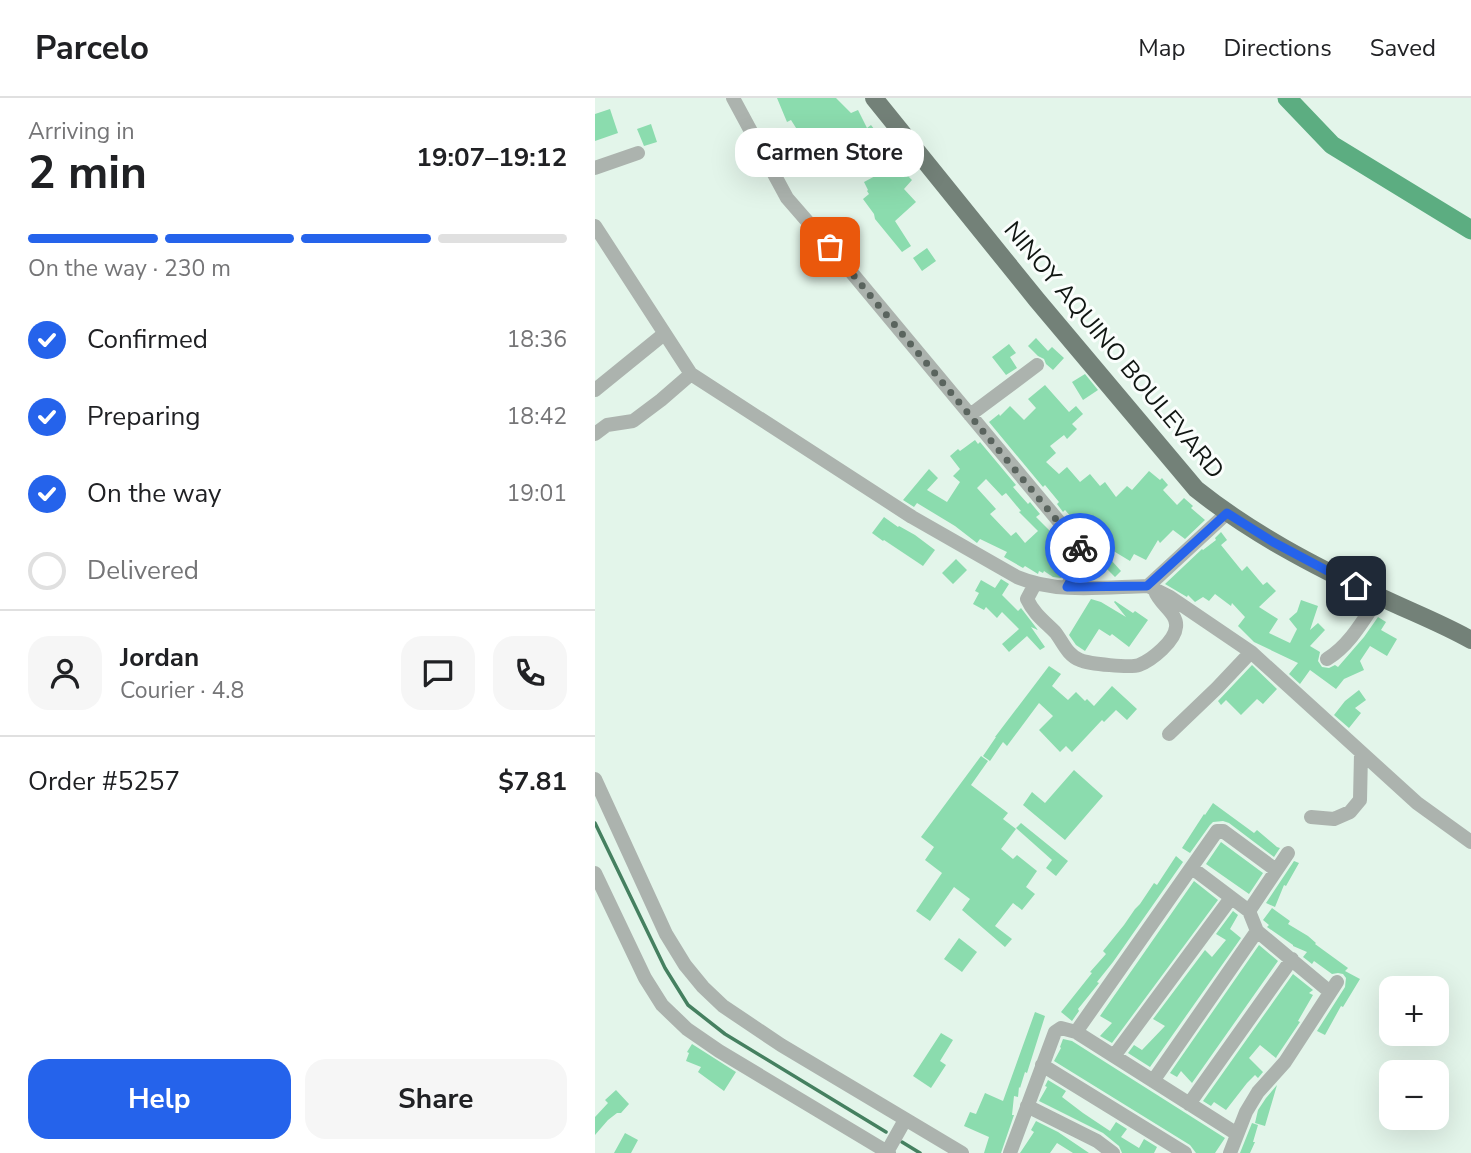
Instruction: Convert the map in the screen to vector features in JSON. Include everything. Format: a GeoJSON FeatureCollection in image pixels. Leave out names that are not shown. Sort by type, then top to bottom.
{"type":"FeatureCollection","features":[{"type":"Feature","properties":{"kind":"main road","name":"NINOY AQUINO BOULEVARD"},"geometry":{"type":"LineString","coordinates":[[874,98],[1037,300],[1196,489],[1227,513],[1273,542],[1378,597],[1471,640]]}},
{"type":"Feature","properties":{"kind":"street"},"geometry":{"type":"LineString","coordinates":[[733,98],[787,198],[1076,542],[1081,551],[1081,559],[1067,587]]}},
{"type":"Feature","properties":{"kind":"street"},"geometry":{"type":"LineString","coordinates":[[595,167],[638,153]]}},
{"type":"Feature","properties":{"kind":"street"},"geometry":{"type":"LineString","coordinates":[[595,226],[691,374],[912,517],[1017,577],[1035,584],[1067,587],[1151,588],[1170,597],[1251,652],[1417,803],[1471,842]]}},
{"type":"Feature","properties":{"kind":"street"},"geometry":{"type":"LineString","coordinates":[[595,390],[664,334]]}},
{"type":"Feature","properties":{"kind":"street"},"geometry":{"type":"LineString","coordinates":[[970,415],[1037,365]]}},
{"type":"Feature","properties":{"kind":"street"},"geometry":{"type":"LineString","coordinates":[[595,434],[607,425],[632,421],[691,374]]}},
{"type":"Feature","properties":{"kind":"street"},"geometry":{"type":"LineString","coordinates":[[1151,588],[1227,513]]}},
{"type":"Feature","properties":{"kind":"street"},"geometry":{"type":"LineString","coordinates":[[1035,584],[1027,599],[1032,611],[1056,634],[1066,650],[1080,660],[1137,666],[1159,653],[1173,637],[1177,627],[1175,618],[1151,588]]}},
{"type":"Feature","properties":{"kind":"street"},"geometry":{"type":"LineString","coordinates":[[1327,659],[1339,652],[1378,597]]}},
{"type":"Feature","properties":{"kind":"street"},"geometry":{"type":"LineString","coordinates":[[1169,734],[1251,652]]}},
{"type":"Feature","properties":{"kind":"street"},"geometry":{"type":"LineString","coordinates":[[1311,817],[1334,819],[1350,812],[1360,800],[1361,754]]}},
{"type":"Feature","properties":{"kind":"street"},"geometry":{"type":"LineString","coordinates":[[595,779],[666,933],[703,988],[723,1006],[781,1045],[962,1153]]}},
{"type":"Feature","properties":{"kind":"street"},"geometry":{"type":"LineString","coordinates":[[1076,1032],[1217,831],[1220,830],[1276,870]]}},
{"type":"Feature","properties":{"kind":"street"},"geometry":{"type":"LineString","coordinates":[[1249,911],[1288,853]]}},
{"type":"Feature","properties":{"kind":"street"},"geometry":{"type":"LineString","coordinates":[[1192,867],[1249,911],[1257,931],[1291,959],[1333,987],[1285,1062],[1258,1091],[1246,1112],[1230,1153]]}},
{"type":"Feature","properties":{"kind":"street"},"geometry":{"type":"LineString","coordinates":[[595,873],[645,978],[662,1005],[687,1029],[888,1153],[905,1120]]}},
{"type":"Feature","properties":{"kind":"street"},"geometry":{"type":"LineString","coordinates":[[1114,1056],[1231,898]]}},
{"type":"Feature","properties":{"kind":"street"},"geometry":{"type":"LineString","coordinates":[[1153,1081],[1257,931]]}},
{"type":"Feature","properties":{"kind":"street"},"geometry":{"type":"LineString","coordinates":[[1189,1104],[1291,959]]}},
{"type":"Feature","properties":{"kind":"street"},"geometry":{"type":"LineString","coordinates":[[1013,1152],[1042,1065],[1058,1029],[1076,1032],[1237,1134]]}},
{"type":"Feature","properties":{"kind":"street"},"geometry":{"type":"LineString","coordinates":[[1042,1065],[1162,1147],[1185,1153]]}},
{"type":"Feature","properties":{"kind":"street"},"geometry":{"type":"LineString","coordinates":[[1027,1106],[1097,1141],[1113,1153]]}},
{"type":"Feature","properties":{"kind":"building"},"geometry":{"type":"Polygon","coordinates":[[[777,98],[836,98],[851,113],[858,110],[867,128],[871,125],[881,138],[859,154],[864,160],[858,165],[854,165],[846,157],[833,166],[817,145],[810,150],[791,120],[787,122],[777,98]]]}},
{"type":"Feature","properties":{"kind":"building"},"geometry":{"type":"Polygon","coordinates":[[[610,109],[618,133],[595,141],[595,114],[610,109]]]}},
{"type":"Feature","properties":{"kind":"building"},"geometry":{"type":"Polygon","coordinates":[[[651,124],[657,142],[644,146],[637,129],[651,124]]]}},
{"type":"Feature","properties":{"kind":"building"},"geometry":{"type":"Polygon","coordinates":[[[901,160],[908,168],[903,171],[912,180],[904,189],[916,202],[895,221],[911,246],[902,252],[875,219],[863,199],[869,194],[864,182],[877,175],[889,163],[893,168],[901,160]]]}},
{"type":"Feature","properties":{"kind":"building"},"geometry":{"type":"Polygon","coordinates":[[[927,248],[936,261],[922,271],[913,258],[927,248]]]}},
{"type":"Feature","properties":{"kind":"building"},"geometry":{"type":"Polygon","coordinates":[[[1036,338],[1048,351],[1052,347],[1064,358],[1053,370],[1028,346],[1036,338]]]}},
{"type":"Feature","properties":{"kind":"building"},"geometry":{"type":"Polygon","coordinates":[[[1009,344],[1016,353],[1010,357],[1017,368],[1006,375],[992,357],[1009,344]]]}},
{"type":"Feature","properties":{"kind":"building"},"geometry":{"type":"Polygon","coordinates":[[[1085,374],[1098,390],[1083,400],[1072,382],[1085,374]]]}},
{"type":"Feature","properties":{"kind":"building"},"geometry":{"type":"Polygon","coordinates":[[[1045,385],[1069,412],[1076,406],[1083,414],[1072,424],[1077,429],[1067,439],[1064,435],[1050,446],[1056,453],[1046,462],[1059,474],[1067,467],[1080,482],[1090,474],[1100,486],[1105,482],[1116,497],[1127,486],[1132,490],[1149,471],[1168,485],[1163,490],[1177,505],[1184,498],[1205,520],[1185,539],[1173,530],[1160,543],[1158,540],[1146,560],[1134,554],[1130,561],[1087,535],[1065,510],[1063,512],[1057,504],[1059,502],[1045,485],[1043,487],[989,422],[1010,406],[1024,420],[1036,408],[1028,399],[1045,385]]]}},
{"type":"Feature","properties":{"kind":"building"},"geometry":{"type":"Polygon","coordinates":[[[975,440],[978,444],[980,442],[1016,485],[1013,487],[1040,514],[1036,517],[1068,547],[1070,558],[1061,578],[1053,577],[1044,571],[1039,571],[1038,574],[1025,566],[1023,568],[1004,557],[1007,552],[980,539],[977,543],[917,503],[914,507],[903,500],[929,469],[938,478],[927,490],[947,502],[960,482],[953,476],[960,469],[950,456],[958,449],[960,451],[975,440]],[[986,479],[977,488],[996,509],[990,514],[1011,536],[1016,532],[1025,543],[1038,531],[1019,512],[1021,511],[1006,493],[1002,496],[986,479]]]}},
{"type":"Feature","properties":{"kind":"building"},"geometry":{"type":"Polygon","coordinates":[[[884,517],[935,550],[923,566],[872,533],[884,517]]]}},
{"type":"Feature","properties":{"kind":"building"},"geometry":{"type":"Polygon","coordinates":[[[1221,532],[1227,540],[1221,545],[1242,571],[1247,566],[1263,585],[1267,582],[1276,591],[1259,607],[1278,619],[1269,633],[1290,643],[1297,629],[1289,619],[1297,612],[1301,600],[1318,606],[1310,630],[1318,623],[1325,630],[1310,646],[1320,652],[1318,661],[1322,667],[1338,667],[1378,617],[1386,622],[1381,630],[1397,639],[1387,656],[1370,646],[1360,661],[1364,670],[1344,679],[1336,689],[1310,670],[1300,684],[1289,674],[1298,663],[1254,642],[1238,626],[1245,617],[1232,603],[1231,606],[1215,594],[1209,601],[1203,597],[1195,602],[1188,595],[1187,597],[1165,584],[1202,549],[1216,540],[1221,532]]]}},
{"type":"Feature","properties":{"kind":"building"},"geometry":{"type":"Polygon","coordinates":[[[1092,539],[1121,571],[1115,577],[1105,567],[1095,577],[1089,570],[1084,576],[1089,560],[1087,544],[1092,539]]]}},
{"type":"Feature","properties":{"kind":"building"},"geometry":{"type":"Polygon","coordinates":[[[956,559],[967,570],[953,584],[942,573],[956,559]]]}},
{"type":"Feature","properties":{"kind":"building"},"geometry":{"type":"Polygon","coordinates":[[[1001,579],[1009,584],[1002,595],[1018,611],[1021,608],[1038,630],[1031,627],[1045,647],[1040,650],[1027,636],[1009,652],[1002,644],[1019,629],[1002,612],[997,618],[986,607],[984,610],[973,604],[979,593],[975,591],[981,580],[995,588],[1001,579]]]}},
{"type":"Feature","properties":{"kind":"building"},"geometry":{"type":"Polygon","coordinates":[[[1091,599],[1126,617],[1115,601],[1148,620],[1129,647],[1112,634],[1110,636],[1099,629],[1085,651],[1076,645],[1069,635],[1091,599]]]}},
{"type":"Feature","properties":{"kind":"building"},"geometry":{"type":"Polygon","coordinates":[[[1252,665],[1277,689],[1263,704],[1257,699],[1241,715],[1226,700],[1221,705],[1218,701],[1252,665]]]}},
{"type":"Feature","properties":{"kind":"building"},"geometry":{"type":"Polygon","coordinates":[[[1049,666],[1061,674],[1052,686],[1068,700],[1076,692],[1094,706],[1112,686],[1137,709],[1127,720],[1116,710],[1104,722],[1102,720],[1072,752],[1066,746],[1060,752],[1039,730],[1053,716],[1039,703],[1007,746],[1003,742],[990,761],[983,756],[1049,666]]]}},
{"type":"Feature","properties":{"kind":"building"},"geometry":{"type":"Polygon","coordinates":[[[1359,690],[1366,700],[1355,708],[1361,713],[1349,728],[1334,715],[1345,701],[1359,690]]]}},
{"type":"Feature","properties":{"kind":"building"},"geometry":{"type":"Polygon","coordinates":[[[981,756],[988,761],[971,785],[1008,813],[1003,819],[1016,829],[1001,849],[1013,859],[1017,855],[1037,871],[1026,887],[1035,894],[1022,910],[1013,903],[995,926],[1012,939],[1005,947],[962,910],[970,899],[954,887],[930,921],[916,911],[942,873],[925,860],[934,847],[921,837],[981,756]]]}},
{"type":"Feature","properties":{"kind":"building"},"geometry":{"type":"Polygon","coordinates":[[[1074,770],[1103,796],[1065,840],[1023,805],[1032,792],[1045,803],[1074,770]]]}},
{"type":"Feature","properties":{"kind":"building"},"geometry":{"type":"Polygon","coordinates":[[[1213,803],[1254,833],[1257,830],[1280,848],[1274,857],[1223,821],[1213,822],[1190,853],[1182,848],[1213,803]]]}},
{"type":"Feature","properties":{"kind":"building"},"geometry":{"type":"Polygon","coordinates":[[[1021,823],[1068,861],[1056,876],[1046,868],[1052,860],[1016,828],[1021,823]]]}},
{"type":"Feature","properties":{"kind":"building"},"geometry":{"type":"Polygon","coordinates":[[[1221,842],[1263,873],[1249,894],[1206,864],[1221,842]]]}},
{"type":"Feature","properties":{"kind":"building"},"geometry":{"type":"Polygon","coordinates":[[[1176,856],[1183,862],[1072,1021],[1061,1012],[1106,954],[1103,951],[1154,883],[1157,885],[1176,856]]]}},
{"type":"Feature","properties":{"kind":"building"},"geometry":{"type":"Polygon","coordinates":[[[1294,861],[1299,863],[1286,886],[1284,885],[1275,907],[1266,903],[1294,861]]]}},
{"type":"Feature","properties":{"kind":"building"},"geometry":{"type":"Polygon","coordinates":[[[1194,881],[1218,900],[1112,1043],[1100,1036],[1112,1023],[1100,1016],[1194,881]]]}},
{"type":"Feature","properties":{"kind":"building"},"geometry":{"type":"Polygon","coordinates":[[[1272,908],[1290,921],[1288,924],[1308,936],[1348,968],[1345,971],[1360,979],[1325,1035],[1317,1031],[1345,987],[1346,978],[1343,974],[1332,974],[1314,961],[1312,964],[1303,957],[1307,952],[1293,946],[1267,927],[1269,925],[1263,920],[1272,908]]]}},
{"type":"Feature","properties":{"kind":"building"},"geometry":{"type":"Polygon","coordinates":[[[1233,911],[1238,915],[1230,929],[1241,938],[1150,1067],[1128,1053],[1134,1045],[1142,1050],[1165,1026],[1153,1019],[1205,950],[1212,957],[1226,940],[1216,934],[1233,911]]]}},
{"type":"Feature","properties":{"kind":"building"},"geometry":{"type":"Polygon","coordinates":[[[959,938],[977,952],[962,972],[944,959],[959,938]]]}},
{"type":"Feature","properties":{"kind":"building"},"geometry":{"type":"Polygon","coordinates":[[[1259,945],[1278,961],[1192,1083],[1181,1071],[1177,1077],[1170,1073],[1259,945]]]}},
{"type":"Feature","properties":{"kind":"building"},"geometry":{"type":"Polygon","coordinates":[[[1293,974],[1313,990],[1309,993],[1313,995],[1298,1021],[1300,1022],[1276,1058],[1260,1045],[1249,1058],[1263,1072],[1258,1078],[1255,1075],[1247,1083],[1226,1110],[1214,1102],[1211,1106],[1203,1101],[1293,974]]]}},
{"type":"Feature","properties":{"kind":"building"},"geometry":{"type":"Polygon","coordinates":[[[1035,1012],[1045,1016],[1027,1073],[1025,1072],[1019,1087],[1018,1097],[1014,1096],[1014,1115],[1001,1153],[984,1153],[989,1137],[964,1126],[970,1112],[976,1114],[985,1093],[1003,1101],[1035,1012]]]}},
{"type":"Feature","properties":{"kind":"building"},"geometry":{"type":"Polygon","coordinates":[[[941,1033],[953,1040],[940,1061],[946,1065],[931,1088],[913,1076],[941,1033]]]}},
{"type":"Feature","properties":{"kind":"building"},"geometry":{"type":"Polygon","coordinates":[[[1063,1039],[1072,1041],[1225,1138],[1215,1153],[1196,1153],[1190,1145],[1054,1061],[1063,1039]]]}},
{"type":"Feature","properties":{"kind":"building"},"geometry":{"type":"Polygon","coordinates":[[[692,1044],[736,1072],[724,1091],[698,1072],[701,1067],[686,1061],[692,1044]]]}},
{"type":"Feature","properties":{"kind":"building"},"geometry":{"type":"Polygon","coordinates":[[[1048,1080],[1066,1091],[1062,1097],[1083,1113],[1110,1131],[1116,1122],[1127,1129],[1121,1137],[1139,1148],[1144,1139],[1157,1147],[1154,1153],[1122,1153],[1119,1146],[1103,1133],[1039,1101],[1048,1080]]]}},
{"type":"Feature","properties":{"kind":"building"},"geometry":{"type":"Polygon","coordinates":[[[1277,1085],[1265,1126],[1255,1123],[1258,1110],[1277,1085]]]}},
{"type":"Feature","properties":{"kind":"building"},"geometry":{"type":"Polygon","coordinates":[[[616,1090],[629,1104],[621,1113],[608,1120],[595,1135],[595,1117],[608,1103],[605,1100],[616,1090]]]}},
{"type":"Feature","properties":{"kind":"building"},"geometry":{"type":"Polygon","coordinates":[[[1036,1121],[1089,1153],[1073,1153],[1057,1143],[1050,1153],[1020,1153],[1034,1132],[1031,1130],[1036,1121]]]}},
{"type":"Feature","properties":{"kind":"building"},"geometry":{"type":"Polygon","coordinates":[[[1252,1123],[1258,1125],[1255,1142],[1250,1153],[1240,1153],[1252,1123]]]}},
{"type":"Feature","properties":{"kind":"building"},"geometry":{"type":"Polygon","coordinates":[[[625,1133],[638,1140],[631,1153],[614,1153],[625,1133]]]}},
{"type":"Feature","properties":{"kind":"waterway"},"geometry":{"type":"LineString","coordinates":[[1287,98],[1332,145],[1471,230]]}},
{"type":"Feature","properties":{"kind":"waterway"},"geometry":{"type":"LineString","coordinates":[[595,823],[665,968],[688,1005],[725,1034],[886,1132]]}},
{"type":"Feature","properties":{"kind":"waterway"},"geometry":{"type":"LineString","coordinates":[[902,1142],[920,1153]]}},
{"type":"Feature","properties":{"kind":"way so far"},"geometry":{"type":"LineString","coordinates":[[830,247],[1080,548]]}},
{"type":"Feature","properties":{"kind":"place","name":"Carmen Store"},"geometry":{"type":"Point","coordinates":[830,247]}},
{"type":"Feature","properties":{"kind":"route"},"geometry":{"type":"LineString","coordinates":[[1080,548],[1081,559],[1067,587],[1147,586],[1227,513],[1273,542],[1356,586]]}}]}
